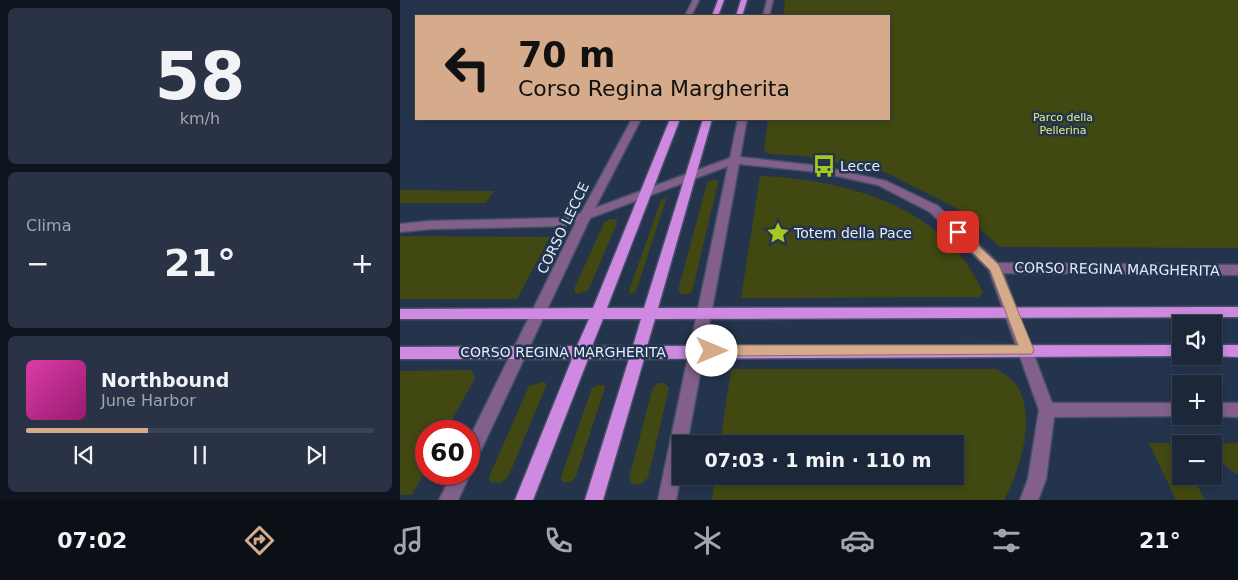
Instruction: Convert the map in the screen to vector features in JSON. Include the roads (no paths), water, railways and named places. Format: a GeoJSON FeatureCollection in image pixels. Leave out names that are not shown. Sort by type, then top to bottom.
{"type":"FeatureCollection","features":[{"type":"Feature","properties":{"kind":"main road"},"geometry":{"type":"LineString","coordinates":[[715,15],[721,0]]}},
{"type":"Feature","properties":{"kind":"main road"},"geometry":{"type":"LineString","coordinates":[[739,15],[744,0]]}},
{"type":"Feature","properties":{"kind":"main road"},"geometry":{"type":"LineString","coordinates":[[524,500],[675,120]]}},
{"type":"Feature","properties":{"kind":"main road"},"geometry":{"type":"LineString","coordinates":[[594,500],[708,120]]}},
{"type":"Feature","properties":{"kind":"main road"},"geometry":{"type":"LineString","coordinates":[[400,314],[540,312],[1238,312]]}},
{"type":"Feature","properties":{"kind":"main road","name":"CORSO REGINA MARGHERITA"},"geometry":{"type":"LineString","coordinates":[[400,353],[522,351],[1172,351]]}},
{"type":"Feature","properties":{"kind":"main road"},"geometry":{"type":"LineString","coordinates":[[1222,351],[1238,351]]}},
{"type":"Feature","properties":{"kind":"street"},"geometry":{"type":"LineString","coordinates":[[688,15],[696,0]]}},
{"type":"Feature","properties":{"kind":"street"},"geometry":{"type":"LineString","coordinates":[[766,15],[770,0]]}},
{"type":"Feature","properties":{"kind":"street","name":"CORSO LECCE"},"geometry":{"type":"LineString","coordinates":[[480,436],[586,216],[635,120]]}},
{"type":"Feature","properties":{"kind":"street"},"geometry":{"type":"LineString","coordinates":[[667,500],[706,313],[743,120]]}},
{"type":"Feature","properties":{"kind":"street","name":"CORSO REGINA MARGHERITA"},"geometry":{"type":"LineString","coordinates":[[400,228],[430,225],[564,222],[586,216],[735,160],[819,169],[882,183],[934,209],[995,268],[1027,350],[1047,410],[1037,479],[1029,500]]}},
{"type":"Feature","properties":{"kind":"street","name":"CORSO REGINA MARGHERITA"},"geometry":{"type":"LineString","coordinates":[[995,268],[1238,270]]}},
{"type":"Feature","properties":{"kind":"street"},"geometry":{"type":"LineString","coordinates":[[1047,410],[1172,410]]}},
{"type":"Feature","properties":{"kind":"street"},"geometry":{"type":"LineString","coordinates":[[1222,410],[1238,410]]}},
{"type":"Feature","properties":{"kind":"street"},"geometry":{"type":"LineString","coordinates":[[448,500],[456,485]]}},
{"type":"Feature","properties":{"kind":"place","name":"Lecce"},"geometry":{"type":"Point","coordinates":[824,166]}},
{"type":"Feature","properties":{"kind":"place","name":"Totem della Pace"},"geometry":{"type":"Point","coordinates":[778,233]}},
{"type":"Feature","properties":{"kind":"park label","name":"Parco della Pellerina"},"geometry":{"type":"Point","coordinates":[1063,123]}}]}
